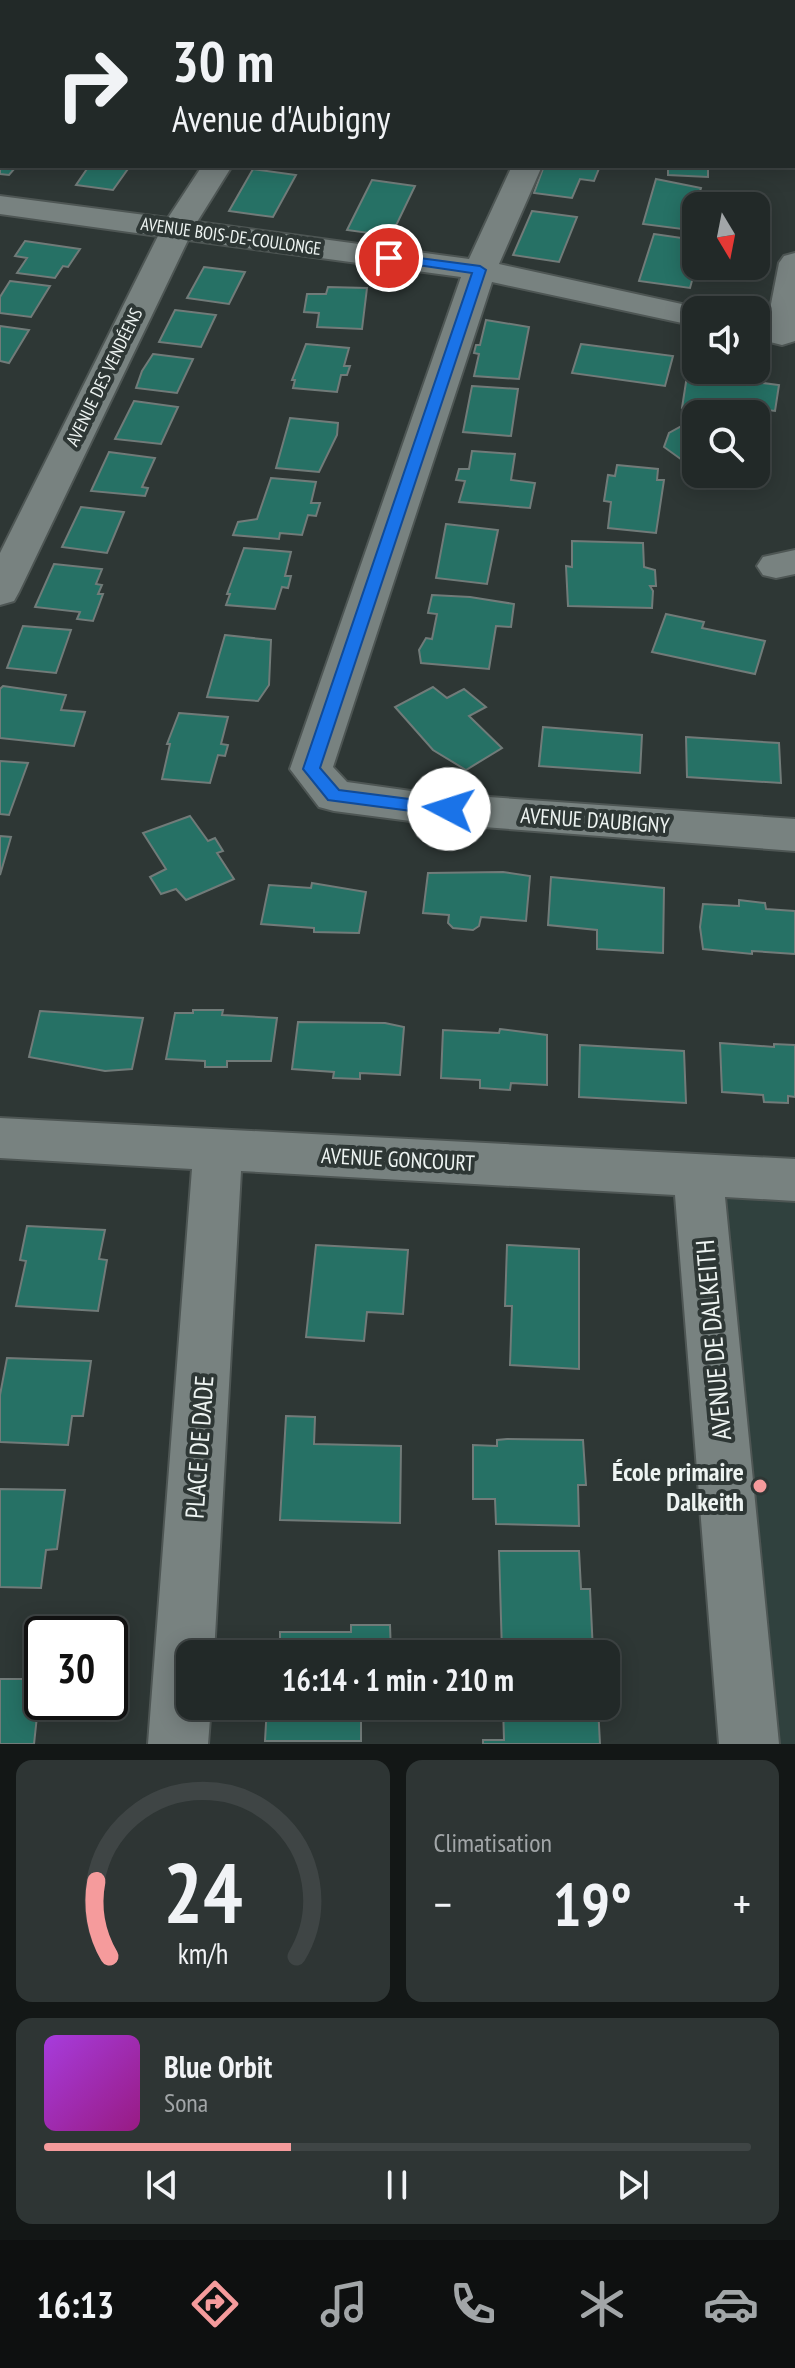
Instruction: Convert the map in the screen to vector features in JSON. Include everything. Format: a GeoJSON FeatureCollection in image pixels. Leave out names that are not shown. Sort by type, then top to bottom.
{"type":"FeatureCollection","features":[{"type":"Feature","properties":{"kind":"street","name":"AVENUE DES VENDÉENS"},"geometry":{"type":"LineString","coordinates":[[0,592],[178,228],[216,168]]}},
{"type":"Feature","properties":{"kind":"street"},"geometry":{"type":"LineString","coordinates":[[480,270],[526,168]]}},
{"type":"Feature","properties":{"kind":"street","name":"AVENUE BOIS-DE-COULONGE"},"geometry":{"type":"LineString","coordinates":[[0,205],[480,270],[682,313]]}},
{"type":"Feature","properties":{"kind":"street"},"geometry":{"type":"LineString","coordinates":[[778,334],[795,263]]}},
{"type":"Feature","properties":{"kind":"street","name":"AVENUE D'AUBIGNY"},"geometry":{"type":"LineString","coordinates":[[480,270],[311,769],[334,796],[348,798],[418,807],[795,835]]}},
{"type":"Feature","properties":{"kind":"street","name":"AVENUE GONCOURT"},"geometry":{"type":"LineString","coordinates":[[0,1138],[795,1180]]}},
{"type":"Feature","properties":{"kind":"street","name":"PLACE DE DADE"},"geometry":{"type":"LineString","coordinates":[[178,1744],[218,1149]]}},
{"type":"Feature","properties":{"kind":"street","name":"AVENUE DE DALKEITH"},"geometry":{"type":"LineString","coordinates":[[698,1175],[749,1744]]}},
{"type":"Feature","properties":{"kind":"shaded area","name":"École primaire Dalkeith"},"geometry":{"type":"Polygon","coordinates":[[[698,1175],[795,1180],[795,1744],[749,1744],[698,1175]]]}},
{"type":"Feature","properties":{"kind":"building"},"geometry":{"type":"Polygon","coordinates":[[[0,168],[15,168],[9,175],[0,174],[0,168]]]}},
{"type":"Feature","properties":{"kind":"building"},"geometry":{"type":"Polygon","coordinates":[[[88,168],[129,168],[113,190],[76,185],[88,168]]]}},
{"type":"Feature","properties":{"kind":"building"},"geometry":{"type":"Polygon","coordinates":[[[543,168],[599,168],[594,181],[580,179],[572,198],[534,193],[543,168]]]}},
{"type":"Feature","properties":{"kind":"building"},"geometry":{"type":"Polygon","coordinates":[[[668,168],[708,168],[708,177],[668,175],[668,168]]]}},
{"type":"Feature","properties":{"kind":"building"},"geometry":{"type":"Polygon","coordinates":[[[253,169],[296,175],[273,217],[229,211],[253,169]]]}},
{"type":"Feature","properties":{"kind":"building"},"geometry":{"type":"Polygon","coordinates":[[[656,179],[701,188],[700,192],[682,192],[682,229],[643,224],[656,179]]]}},
{"type":"Feature","properties":{"kind":"building"},"geometry":{"type":"Polygon","coordinates":[[[372,180],[415,186],[391,236],[347,230],[372,180]]]}},
{"type":"Feature","properties":{"kind":"building"},"geometry":{"type":"Polygon","coordinates":[[[532,211],[577,217],[559,262],[513,255],[532,211]]]}},
{"type":"Feature","properties":{"kind":"building"},"geometry":{"type":"Polygon","coordinates":[[[654,234],[682,238],[682,280],[692,280],[690,288],[639,281],[654,234]]]}},
{"type":"Feature","properties":{"kind":"building"},"geometry":{"type":"Polygon","coordinates":[[[25,241],[80,249],[68,267],[63,266],[55,278],[17,273],[27,258],[15,256],[25,241]]]}},
{"type":"Feature","properties":{"kind":"building"},"geometry":{"type":"Polygon","coordinates":[[[204,267],[245,272],[229,304],[187,298],[204,267]]]}},
{"type":"Feature","properties":{"kind":"building"},"geometry":{"type":"Polygon","coordinates":[[[10,281],[50,286],[31,317],[0,313],[0,297],[10,281]]]}},
{"type":"Feature","properties":{"kind":"building"},"geometry":{"type":"Polygon","coordinates":[[[328,287],[367,288],[362,329],[317,327],[319,313],[304,312],[307,294],[326,294],[328,287]]]}},
{"type":"Feature","properties":{"kind":"building"},"geometry":{"type":"Polygon","coordinates":[[[175,310],[216,315],[201,347],[159,342],[175,310]]]}},
{"type":"Feature","properties":{"kind":"building"},"geometry":{"type":"Polygon","coordinates":[[[486,320],[529,327],[519,379],[474,376],[479,354],[474,353],[476,345],[480,345],[486,320]]]}},
{"type":"Feature","properties":{"kind":"building"},"geometry":{"type":"Polygon","coordinates":[[[0,326],[29,330],[9,363],[0,361],[0,326]]]}},
{"type":"Feature","properties":{"kind":"building"},"geometry":{"type":"Polygon","coordinates":[[[306,344],[349,348],[344,366],[350,366],[347,375],[341,375],[337,392],[293,388],[295,380],[292,380],[306,344]]]}},
{"type":"Feature","properties":{"kind":"building"},"geometry":{"type":"Polygon","coordinates":[[[581,344],[673,356],[665,386],[572,373],[581,344]]]}},
{"type":"Feature","properties":{"kind":"building"},"geometry":{"type":"Polygon","coordinates":[[[153,354],[193,359],[177,393],[136,388],[153,354]]]}},
{"type":"Feature","properties":{"kind":"building"},"geometry":{"type":"Polygon","coordinates":[[[686,384],[779,385],[775,411],[770,410],[770,400],[683,400],[686,384]]]}},
{"type":"Feature","properties":{"kind":"building"},"geometry":{"type":"Polygon","coordinates":[[[472,386],[518,389],[511,436],[463,432],[472,386]]]}},
{"type":"Feature","properties":{"kind":"building"},"geometry":{"type":"Polygon","coordinates":[[[134,401],[178,407],[161,444],[115,439],[134,401]]]}},
{"type":"Feature","properties":{"kind":"building"},"geometry":{"type":"Polygon","coordinates":[[[290,418],[338,423],[337,435],[319,472],[276,468],[290,418]]]}},
{"type":"Feature","properties":{"kind":"building"},"geometry":{"type":"Polygon","coordinates":[[[682,426],[682,460],[664,447],[669,433],[682,426]]]}},
{"type":"Feature","properties":{"kind":"building"},"geometry":{"type":"Polygon","coordinates":[[[472,451],[515,454],[511,480],[535,483],[530,508],[459,502],[465,481],[456,480],[459,469],[469,469],[472,451]]]}},
{"type":"Feature","properties":{"kind":"building"},"geometry":{"type":"Polygon","coordinates":[[[109,452],[155,458],[142,487],[148,488],[145,496],[91,491],[109,452]]]}},
{"type":"Feature","properties":{"kind":"building"},"geometry":{"type":"Polygon","coordinates":[[[617,465],[658,469],[657,480],[664,480],[656,533],[608,528],[611,502],[604,501],[608,475],[615,476],[617,465]]]}},
{"type":"Feature","properties":{"kind":"building"},"geometry":{"type":"Polygon","coordinates":[[[271,478],[316,482],[311,503],[320,503],[316,516],[308,515],[302,535],[280,533],[279,539],[233,535],[238,522],[257,519],[271,478]]]}},
{"type":"Feature","properties":{"kind":"building"},"geometry":{"type":"Polygon","coordinates":[[[81,507],[124,512],[107,553],[62,547],[81,507]]]}},
{"type":"Feature","properties":{"kind":"building"},"geometry":{"type":"Polygon","coordinates":[[[446,524],[498,530],[487,584],[436,578],[446,524]]]}},
{"type":"Feature","properties":{"kind":"building"},"geometry":{"type":"Polygon","coordinates":[[[572,541],[643,543],[644,567],[655,570],[656,586],[650,586],[653,591],[652,608],[568,606],[566,566],[572,567],[572,541]]]}},
{"type":"Feature","properties":{"kind":"building"},"geometry":{"type":"Polygon","coordinates":[[[244,548],[291,552],[285,576],[291,576],[288,588],[282,587],[275,609],[226,605],[244,548]]]}},
{"type":"Feature","properties":{"kind":"building"},"geometry":{"type":"Polygon","coordinates":[[[54,564],[102,569],[96,584],[102,585],[98,594],[103,594],[93,621],[77,619],[80,612],[35,607],[54,564]]]}},
{"type":"Feature","properties":{"kind":"building"},"geometry":{"type":"Polygon","coordinates":[[[432,595],[514,604],[511,627],[496,626],[489,669],[421,663],[419,650],[426,638],[432,639],[437,614],[428,613],[432,595]]]}},
{"type":"Feature","properties":{"kind":"building"},"geometry":{"type":"Polygon","coordinates":[[[666,614],[704,622],[702,628],[765,641],[755,674],[652,652],[666,614]]]}},
{"type":"Feature","properties":{"kind":"building"},"geometry":{"type":"Polygon","coordinates":[[[23,626],[71,630],[56,673],[7,668],[23,626]]]}},
{"type":"Feature","properties":{"kind":"building"},"geometry":{"type":"Polygon","coordinates":[[[225,635],[271,640],[269,685],[258,701],[207,697],[225,635]]]}},
{"type":"Feature","properties":{"kind":"building"},"geometry":{"type":"Polygon","coordinates":[[[3,686],[66,695],[61,710],[85,712],[74,746],[0,738],[0,689],[3,686]]]}},
{"type":"Feature","properties":{"kind":"building"},"geometry":{"type":"Polygon","coordinates":[[[433,687],[447,698],[464,689],[486,707],[469,716],[502,748],[466,770],[433,750],[395,707],[433,687]]]}},
{"type":"Feature","properties":{"kind":"building"},"geometry":{"type":"Polygon","coordinates":[[[179,713],[228,717],[221,744],[228,745],[225,756],[218,755],[210,783],[162,779],[170,744],[167,744],[179,713]]]}},
{"type":"Feature","properties":{"kind":"building"},"geometry":{"type":"Polygon","coordinates":[[[543,727],[642,735],[640,773],[539,766],[543,727]]]}},
{"type":"Feature","properties":{"kind":"building"},"geometry":{"type":"Polygon","coordinates":[[[686,737],[779,743],[781,783],[687,777],[686,737]]]}},
{"type":"Feature","properties":{"kind":"building"},"geometry":{"type":"Polygon","coordinates":[[[0,761],[28,763],[9,815],[0,814],[0,761]]]}},
{"type":"Feature","properties":{"kind":"building"},"geometry":{"type":"Polygon","coordinates":[[[190,816],[208,841],[215,838],[223,851],[217,853],[234,879],[186,900],[176,889],[161,894],[150,877],[166,869],[143,833],[190,816]]]}},
{"type":"Feature","properties":{"kind":"building"},"geometry":{"type":"Polygon","coordinates":[[[0,836],[11,837],[0,875],[0,836]]]}},
{"type":"Feature","properties":{"kind":"building"},"geometry":{"type":"Polygon","coordinates":[[[503,872],[530,876],[526,921],[481,917],[479,926],[473,930],[453,928],[448,923],[449,915],[423,913],[428,873],[503,872]]]}},
{"type":"Feature","properties":{"kind":"building"},"geometry":{"type":"Polygon","coordinates":[[[551,877],[664,888],[663,953],[597,949],[597,930],[548,925],[551,877]]]}},
{"type":"Feature","properties":{"kind":"building"},"geometry":{"type":"Polygon","coordinates":[[[312,883],[366,892],[359,933],[314,932],[314,928],[261,924],[269,885],[311,888],[312,883]]]}},
{"type":"Feature","properties":{"kind":"building"},"geometry":{"type":"Polygon","coordinates":[[[739,900],[765,903],[766,909],[795,911],[795,954],[703,949],[700,927],[703,904],[739,906],[739,900]]]}},
{"type":"Feature","properties":{"kind":"building"},"geometry":{"type":"Polygon","coordinates":[[[193,1010],[223,1010],[222,1015],[277,1018],[271,1061],[227,1061],[227,1067],[205,1067],[205,1061],[166,1059],[175,1013],[193,1013],[193,1010]]]}},
{"type":"Feature","properties":{"kind":"building"},"geometry":{"type":"Polygon","coordinates":[[[40,1011],[143,1018],[132,1069],[105,1071],[29,1057],[40,1011]]]}},
{"type":"Feature","properties":{"kind":"building"},"geometry":{"type":"Polygon","coordinates":[[[298,1022],[385,1023],[404,1027],[400,1075],[360,1073],[360,1079],[333,1078],[334,1072],[292,1069],[298,1022]]]}},
{"type":"Feature","properties":{"kind":"building"},"geometry":{"type":"Polygon","coordinates":[[[500,1029],[547,1035],[547,1085],[511,1083],[510,1090],[480,1088],[480,1080],[441,1078],[443,1030],[499,1033],[500,1029]]]}},
{"type":"Feature","properties":{"kind":"building"},"geometry":{"type":"Polygon","coordinates":[[[720,1043],[774,1047],[774,1044],[795,1045],[795,1097],[788,1096],[788,1103],[764,1102],[763,1095],[722,1092],[720,1043]]]}},
{"type":"Feature","properties":{"kind":"building"},"geometry":{"type":"Polygon","coordinates":[[[580,1045],[684,1051],[686,1103],[579,1097],[580,1045]]]}},
{"type":"Feature","properties":{"kind":"building"},"geometry":{"type":"Polygon","coordinates":[[[27,1226],[105,1230],[99,1259],[107,1260],[98,1311],[16,1306],[26,1261],[20,1260],[27,1226]]]}},
{"type":"Feature","properties":{"kind":"building"},"geometry":{"type":"Polygon","coordinates":[[[316,1245],[408,1250],[403,1314],[367,1312],[364,1341],[306,1337],[316,1245]]]}},
{"type":"Feature","properties":{"kind":"building"},"geometry":{"type":"Polygon","coordinates":[[[507,1245],[579,1249],[579,1369],[510,1365],[512,1306],[505,1306],[507,1245]]]}},
{"type":"Feature","properties":{"kind":"building"},"geometry":{"type":"Polygon","coordinates":[[[7,1358],[91,1361],[83,1416],[72,1416],[68,1445],[0,1442],[0,1395],[7,1358]]]}},
{"type":"Feature","properties":{"kind":"building"},"geometry":{"type":"Polygon","coordinates":[[[286,1416],[315,1417],[314,1444],[401,1446],[400,1523],[280,1520],[286,1416]]]}},
{"type":"Feature","properties":{"kind":"building"},"geometry":{"type":"Polygon","coordinates":[[[497,1440],[583,1440],[586,1485],[578,1485],[579,1526],[496,1524],[495,1499],[473,1499],[473,1445],[497,1446],[497,1440]]]}},
{"type":"Feature","properties":{"kind":"building"},"geometry":{"type":"Polygon","coordinates":[[[0,1489],[65,1490],[57,1549],[46,1550],[41,1588],[0,1587],[0,1489]]]}},
{"type":"Feature","properties":{"kind":"building"},"geometry":{"type":"Polygon","coordinates":[[[499,1551],[579,1551],[581,1589],[590,1589],[592,1640],[502,1640],[499,1551]]]}},
{"type":"Feature","properties":{"kind":"building"},"geometry":{"type":"Polygon","coordinates":[[[351,1625],[390,1625],[391,1640],[280,1640],[280,1632],[351,1632],[351,1625]]]}},
{"type":"Feature","properties":{"kind":"building"},"geometry":{"type":"Polygon","coordinates":[[[0,1679],[24,1679],[24,1720],[37,1720],[34,1744],[0,1744],[0,1679]]]}},
{"type":"Feature","properties":{"kind":"building"},"geometry":{"type":"Polygon","coordinates":[[[266,1720],[361,1720],[361,1741],[265,1741],[266,1720]]]}},
{"type":"Feature","properties":{"kind":"building"},"geometry":{"type":"Polygon","coordinates":[[[503,1720],[599,1720],[600,1744],[483,1744],[483,1740],[504,1740],[503,1720]]]}},
{"type":"Feature","properties":{"kind":"place","name":"École primaire Dalkeith"},"geometry":{"type":"Point","coordinates":[760,1486]}},
{"type":"Feature","properties":{"kind":"route"},"geometry":{"type":"LineString","coordinates":[[389,258],[480,270],[311,769],[334,796],[449,809]]}}]}
